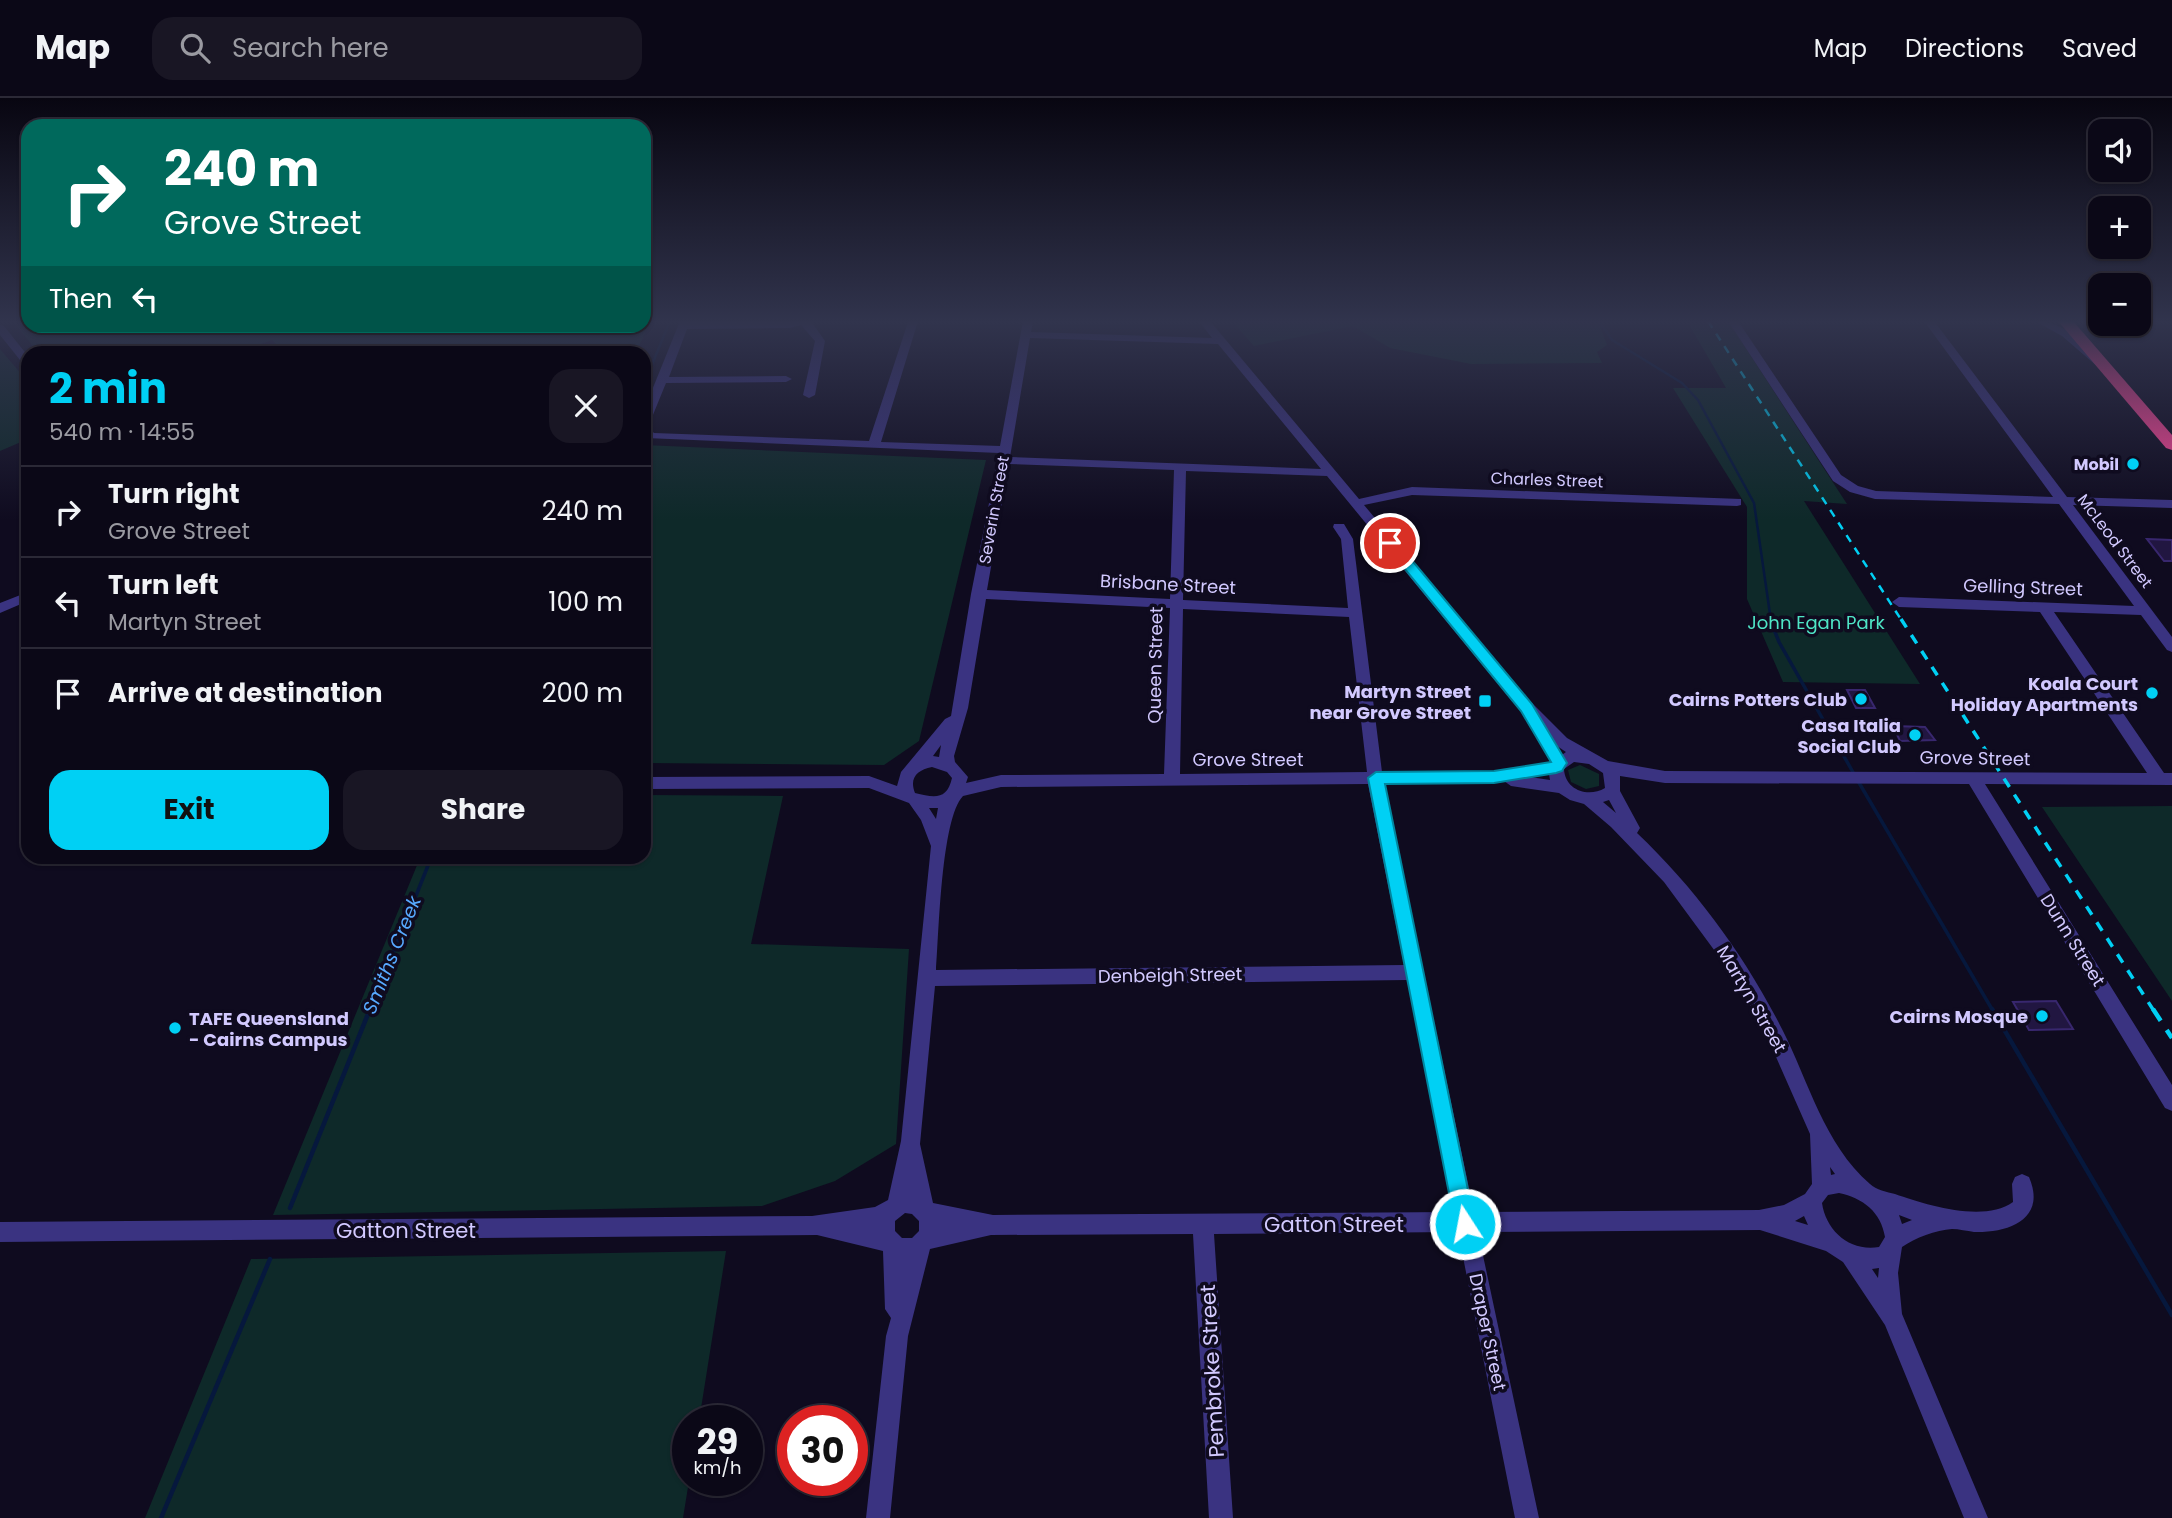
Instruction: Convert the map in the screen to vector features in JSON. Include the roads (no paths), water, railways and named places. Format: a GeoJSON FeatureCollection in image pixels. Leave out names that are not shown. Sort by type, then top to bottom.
{"type":"FeatureCollection","features":[{"type":"Feature","properties":{"kind":"highway"},"geometry":{"type":"LineString","coordinates":[[2122,387],[2172,445]]}},
{"type":"Feature","properties":{"kind":"highway"},"geometry":{"type":"LineString","coordinates":[[2138,387],[2172,426]]}},
{"type":"Feature","properties":{"kind":"street"},"geometry":{"type":"LineString","coordinates":[[651,411],[660,387]]}},
{"type":"Feature","properties":{"kind":"street"},"geometry":{"type":"LineString","coordinates":[[809,395],[811,387]]}},
{"type":"Feature","properties":{"kind":"street"},"geometry":{"type":"LineString","coordinates":[[874,445],[892,387]]}},
{"type":"Feature","properties":{"kind":"street","name":"Severin Street"},"geometry":{"type":"LineString","coordinates":[[950,766],[947,751],[961,712],[978,594],[1016,387]]}},
{"type":"Feature","properties":{"kind":"street"},"geometry":{"type":"LineString","coordinates":[[1260,387],[1527,707],[1562,742],[1604,765],[1612,775],[1613,789],[1607,796],[1589,799],[1564,788],[1556,778],[1558,765],[1527,707]]}},
{"type":"Feature","properties":{"kind":"street"},"geometry":{"type":"LineString","coordinates":[[1777,387],[1837,478],[1854,489],[1875,495],[2172,504]]}},
{"type":"Feature","properties":{"kind":"street","name":"McLeod Street"},"geometry":{"type":"LineString","coordinates":[[1979,387],[2172,647]]}},
{"type":"Feature","properties":{"kind":"street"},"geometry":{"type":"LineString","coordinates":[[651,433],[659,437],[874,445],[1180,469],[1331,473]]}},
{"type":"Feature","properties":{"kind":"street","name":"Queen Street"},"geometry":{"type":"LineString","coordinates":[[1172,779],[1180,469]]}},
{"type":"Feature","properties":{"kind":"street","name":"Charles Street"},"geometry":{"type":"LineString","coordinates":[[1357,503],[1412,491],[1737,502]]}},
{"type":"Feature","properties":{"kind":"street","name":"Draper Street"},"geometry":{"type":"LineString","coordinates":[[1339,527],[1347,539],[1376,778],[1413,972],[1527,1518]]}},
{"type":"Feature","properties":{"kind":"street","name":"Brisbane Street"},"geometry":{"type":"LineString","coordinates":[[978,594],[1356,613]]}},
{"type":"Feature","properties":{"kind":"street"},"geometry":{"type":"LineString","coordinates":[[0,608],[21,599]]}},
{"type":"Feature","properties":{"kind":"street","name":"Gelling Street"},"geometry":{"type":"LineString","coordinates":[[1899,602],[2145,611]]}},
{"type":"Feature","properties":{"kind":"street"},"geometry":{"type":"LineString","coordinates":[[2044,608],[2168,778]]}},
{"type":"Feature","properties":{"kind":"street","name":"Severin Street"},"geometry":{"type":"LineString","coordinates":[[914,767],[947,729],[961,699]]}},
{"type":"Feature","properties":{"kind":"street"},"geometry":{"type":"LineString","coordinates":[[1558,765],[1571,756],[1585,756]]}},
{"type":"Feature","properties":{"kind":"street"},"geometry":{"type":"LineString","coordinates":[[651,783],[869,782],[935,761],[950,766],[960,777],[939,846],[911,1141],[895,1209],[884,1226],[892,1244],[897,1336]]}},
{"type":"Feature","properties":{"kind":"street","name":"Grove Street"},"geometry":{"type":"LineString","coordinates":[[1494,777],[1558,765]]}},
{"type":"Feature","properties":{"kind":"street","name":"Grove Street"},"geometry":{"type":"LineString","coordinates":[[1604,765],[1665,777],[2168,778]]}},
{"type":"Feature","properties":{"kind":"street","name":"Grove Street"},"geometry":{"type":"LineString","coordinates":[[950,766],[1001,781]]}},
{"type":"Feature","properties":{"kind":"street"},"geometry":{"type":"LineString","coordinates":[[914,767],[904,783],[912,799],[928,818],[939,846]]}},
{"type":"Feature","properties":{"kind":"street","name":"Grove Street"},"geometry":{"type":"LineString","coordinates":[[954,794],[1001,781],[1172,779],[1494,777],[1564,788]]}},
{"type":"Feature","properties":{"kind":"street","name":"Grove Street"},"geometry":{"type":"LineString","coordinates":[[1613,789],[1665,777]]}},
{"type":"Feature","properties":{"kind":"street","name":"Dunn Street"},"geometry":{"type":"LineString","coordinates":[[1973,778],[2172,1102]]}},
{"type":"Feature","properties":{"kind":"street"},"geometry":{"type":"LineString","coordinates":[[869,782],[912,799],[934,804],[954,794]]}},
{"type":"Feature","properties":{"kind":"street","name":"Martyn Street"},"geometry":{"type":"LineString","coordinates":[[1613,789],[1639,843]]}},
{"type":"Feature","properties":{"kind":"street","name":"Martyn Street"},"geometry":{"type":"LineString","coordinates":[[1589,799],[1639,843],[1730,956],[1776,1036],[1817,1135],[1844,1172],[1866,1191]]}},
{"type":"Feature","properties":{"kind":"street","name":"Denbeigh Street"},"geometry":{"type":"LineString","coordinates":[[927,978],[1413,972]]}},
{"type":"Feature","properties":{"kind":"street","name":"Martyn Street"},"geometry":{"type":"LineString","coordinates":[[1817,1135],[1817,1194]]}},
{"type":"Feature","properties":{"kind":"street"},"geometry":{"type":"LineString","coordinates":[[878,1518],[897,1336],[909,1282],[930,1226],[911,1141]]}},
{"type":"Feature","properties":{"kind":"street"},"geometry":{"type":"LineString","coordinates":[[1951,1219],[1903,1209],[1866,1191],[1839,1183],[1817,1194],[1815,1222],[1831,1243],[1851,1256],[1893,1318],[1976,1518]]}},
{"type":"Feature","properties":{"kind":"street"},"geometry":{"type":"LineString","coordinates":[[1851,1256],[1875,1259],[1916,1228],[1951,1219],[2012,1216],[2024,1204],[2022,1184]]}},
{"type":"Feature","properties":{"kind":"street"},"geometry":{"type":"LineString","coordinates":[[1866,1191],[1890,1216],[1894,1244],[1888,1273],[1893,1318]]}},
{"type":"Feature","properties":{"kind":"street","name":"Gatton Street"},"geometry":{"type":"LineString","coordinates":[[925,1211],[993,1225],[1759,1220],[1786,1215],[1817,1194]]}},
{"type":"Feature","properties":{"kind":"street"},"geometry":{"type":"LineString","coordinates":[[895,1209],[911,1204],[925,1211]]}},
{"type":"Feature","properties":{"kind":"street","name":"Gatton Street"},"geometry":{"type":"LineString","coordinates":[[0,1232],[812,1226],[875,1217],[895,1209]]}},
{"type":"Feature","properties":{"kind":"street","name":"Gatton Street"},"geometry":{"type":"LineString","coordinates":[[1759,1220],[1831,1243]]}},
{"type":"Feature","properties":{"kind":"street","name":"Gatton Street"},"geometry":{"type":"LineString","coordinates":[[923,1241],[993,1225]]}},
{"type":"Feature","properties":{"kind":"street","name":"Pembroke Street"},"geometry":{"type":"LineString","coordinates":[[1203,1225],[1221,1518]]}},
{"type":"Feature","properties":{"kind":"street","name":"Gatton Street"},"geometry":{"type":"LineString","coordinates":[[812,1226],[892,1244]]}},
{"type":"Feature","properties":{"kind":"street"},"geometry":{"type":"LineString","coordinates":[[892,1244],[908,1249],[923,1241]]}},
{"type":"Feature","properties":{"kind":"waterway"},"geometry":{"type":"LineString","coordinates":[[1686,387],[1698,400],[1754,503],[1771,621]]}},
{"type":"Feature","properties":{"kind":"waterway"},"geometry":{"type":"LineString","coordinates":[[1770,619],[1779,642],[1854,774]]}},
{"type":"Feature","properties":{"kind":"waterway"},"geometry":{"type":"LineString","coordinates":[[1858,781],[1993,1011]]}},
{"type":"Feature","properties":{"kind":"waterway","name":"Smiths Creek"},"geometry":{"type":"LineString","coordinates":[[370,1011],[429,864]]}},
{"type":"Feature","properties":{"kind":"waterway","name":"Smiths Creek"},"geometry":{"type":"LineString","coordinates":[[290,1208],[370,1009]]}},
{"type":"Feature","properties":{"kind":"waterway"},"geometry":{"type":"LineString","coordinates":[[1992,1009],[2172,1315]]}},
{"type":"Feature","properties":{"kind":"waterway","name":"Smiths Creek"},"geometry":{"type":"LineString","coordinates":[[161,1518],[270,1259]]}},
{"type":"Feature","properties":{"kind":"railway"},"geometry":{"type":"LineString","coordinates":[[1751,387],[1902,621]]}},
{"type":"Feature","properties":{"kind":"railway"},"geometry":{"type":"LineString","coordinates":[[1901,619],[2154,1011]]}},
{"type":"Feature","properties":{"kind":"railway"},"geometry":{"type":"LineString","coordinates":[[2153,1009],[2172,1038]]}},
{"type":"Feature","properties":{"kind":"place","name":"Mobil"},"geometry":{"type":"Point","coordinates":[2133,464]}},
{"type":"Feature","properties":{"kind":"place","name":"Koala Court Holiday Apartments"},"geometry":{"type":"Point","coordinates":[2152,693]}},
{"type":"Feature","properties":{"kind":"place","name":"Cairns Potters Club"},"geometry":{"type":"Point","coordinates":[1861,699]}},
{"type":"Feature","properties":{"kind":"place","name":"Martyn Street near Grove Street"},"geometry":{"type":"Point","coordinates":[1485,701]}},
{"type":"Feature","properties":{"kind":"place","name":"Casa Italia Social Club"},"geometry":{"type":"Point","coordinates":[1915,735]}},
{"type":"Feature","properties":{"kind":"place","name":"Cairns Mosque"},"geometry":{"type":"Point","coordinates":[2042,1016]}},
{"type":"Feature","properties":{"kind":"place","name":"TAFE Queensland - Cairns Campus"},"geometry":{"type":"Point","coordinates":[175,1028]}},
{"type":"Feature","properties":{"kind":"park label","name":"John Egan Park"},"geometry":{"type":"Point","coordinates":[1816,622]}}]}
